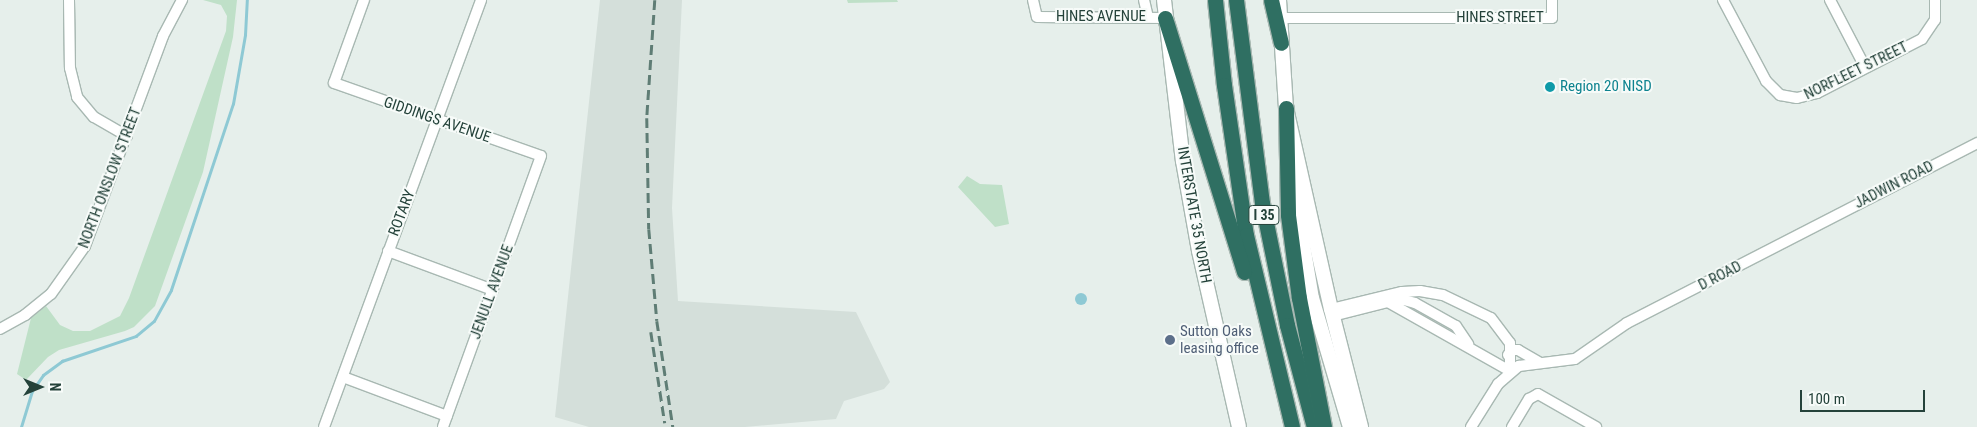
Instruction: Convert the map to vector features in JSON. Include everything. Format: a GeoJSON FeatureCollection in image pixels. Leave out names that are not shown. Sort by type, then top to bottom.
{"type":"FeatureCollection","features":[{"type":"Feature","properties":{"kind":"highway","name":"I 35"},"geometry":{"type":"LineString","coordinates":[[1215,0],[1224,84],[1246,235],[1292,427]]}},
{"type":"Feature","properties":{"kind":"highway","name":"I 35"},"geometry":{"type":"LineString","coordinates":[[1236,0],[1262,204],[1287,325],[1314,427]]}},
{"type":"Feature","properties":{"kind":"highway"},"geometry":{"type":"LineString","coordinates":[[1271,0],[1281,43]]}},
{"type":"Feature","properties":{"kind":"highway"},"geometry":{"type":"LineString","coordinates":[[1166,18],[1236,242],[1284,427]]}},
{"type":"Feature","properties":{"kind":"highway"},"geometry":{"type":"LineString","coordinates":[[1286,108],[1288,216],[1324,427]]}},
{"type":"Feature","properties":{"kind":"main road","name":"INTERSTATE 35 NORTH"},"geometry":{"type":"LineString","coordinates":[[1164,0],[1183,160],[1199,251],[1239,427]]}},
{"type":"Feature","properties":{"kind":"main road"},"geometry":{"type":"LineString","coordinates":[[1279,0],[1286,108],[1297,216],[1312,298],[1350,427]]}},
{"type":"Feature","properties":{"kind":"main road"},"geometry":{"type":"LineString","coordinates":[[1286,108],[1332,313],[1361,427]]}},
{"type":"Feature","properties":{"kind":"street"},"geometry":{"type":"LineString","coordinates":[[70,0],[70,68],[77,97],[94,117],[127,136]]}},
{"type":"Feature","properties":{"kind":"street","name":"NORTH ONSLOW STREET"},"geometry":{"type":"LineString","coordinates":[[0,329],[36,307],[75,264],[102,206],[163,36],[182,0]]}},
{"type":"Feature","properties":{"kind":"street","name":"GIDDINGS AVENUE"},"geometry":{"type":"LineString","coordinates":[[364,0],[334,83],[540,156]]}},
{"type":"Feature","properties":{"kind":"street","name":"ROTARY"},"geometry":{"type":"LineString","coordinates":[[324,427],[481,0]]}},
{"type":"Feature","properties":{"kind":"street","name":"HINES AVENUE"},"geometry":{"type":"LineString","coordinates":[[1033,0],[1037,17],[1166,18]]}},
{"type":"Feature","properties":{"kind":"street"},"geometry":{"type":"LineString","coordinates":[[1144,0],[1148,17]]}},
{"type":"Feature","properties":{"kind":"street","name":"HINES STREET"},"geometry":{"type":"LineString","coordinates":[[1280,18],[1552,18],[1552,0]]}},
{"type":"Feature","properties":{"kind":"street","name":"NORFLEET STREET"},"geometry":{"type":"LineString","coordinates":[[1723,0],[1757,68],[1780,95],[1806,97],[1922,39],[1932,27],[1936,11],[1935,0]]}},
{"type":"Feature","properties":{"kind":"street"},"geometry":{"type":"LineString","coordinates":[[1830,0],[1865,67]]}},
{"type":"Feature","properties":{"kind":"street","name":"JADWIN ROAD"},"geometry":{"type":"LineString","coordinates":[[1812,228],[1977,143]]}},
{"type":"Feature","properties":{"kind":"street","name":"JENULL AVENUE"},"geometry":{"type":"LineString","coordinates":[[442,427],[540,156]]}},
{"type":"Feature","properties":{"kind":"street","name":"D ROAD"},"geometry":{"type":"LineString","coordinates":[[1539,362],[1564,362],[1575,359],[1627,323],[1812,228]]}},
{"type":"Feature","properties":{"kind":"street"},"geometry":{"type":"LineString","coordinates":[[388,251],[493,290]]}},
{"type":"Feature","properties":{"kind":"street"},"geometry":{"type":"LineString","coordinates":[[1332,313],[1402,292],[1420,290],[1443,295],[1492,318],[1510,342],[1512,350],[1510,371]]}},
{"type":"Feature","properties":{"kind":"street"},"geometry":{"type":"LineString","coordinates":[[1332,313],[1404,300],[1415,303],[1456,326],[1470,347],[1510,371]]}},
{"type":"Feature","properties":{"kind":"street"},"geometry":{"type":"LineString","coordinates":[[1512,350],[1526,353],[1539,362]]}},
{"type":"Feature","properties":{"kind":"street"},"geometry":{"type":"LineString","coordinates":[[1498,384],[1500,365],[1512,350]]}},
{"type":"Feature","properties":{"kind":"street"},"geometry":{"type":"LineString","coordinates":[[1470,427],[1498,384],[1510,371],[1539,362]]}},
{"type":"Feature","properties":{"kind":"street"},"geometry":{"type":"LineString","coordinates":[[343,377],[447,416]]}},
{"type":"Feature","properties":{"kind":"street"},"geometry":{"type":"LineString","coordinates":[[1512,427],[1529,399],[1538,394],[1596,427]]}},
{"type":"Feature","properties":{"kind":"shaded area"},"geometry":{"type":"Polygon","coordinates":[[[600,0],[682,0],[672,208],[678,301],[856,312],[890,382],[884,389],[844,401],[836,419],[745,427],[589,427],[555,417],[600,0]]]}},
{"type":"Feature","properties":{"kind":"green space"},"geometry":{"type":"Polygon","coordinates":[[[203,0],[237,0],[233,37],[203,172],[155,306],[134,327],[59,350],[48,357],[26,380],[17,374],[31,318],[46,306],[60,325],[73,331],[90,331],[120,316],[129,298],[226,31],[227,16],[221,5],[203,0]]]}},
{"type":"Feature","properties":{"kind":"green space"},"geometry":{"type":"Polygon","coordinates":[[[847,0],[897,0],[898,2],[848,3],[847,0]]]}},
{"type":"Feature","properties":{"kind":"green space"},"geometry":{"type":"Polygon","coordinates":[[[967,176],[980,184],[1002,185],[1009,224],[995,227],[958,187],[967,176]]]}},
{"type":"Feature","properties":{"kind":"water"},"geometry":{"type":"Polygon","coordinates":[[[1079,293],[1083,293],[1087,299],[1083,305],[1079,305],[1075,301],[1075,297],[1079,293]]]}},
{"type":"Feature","properties":{"kind":"waterway"},"geometry":{"type":"LineString","coordinates":[[21,427],[32,391],[43,375],[62,361],[136,336],[154,321],[171,290],[233,104],[245,35],[247,0]]}},
{"type":"Feature","properties":{"kind":"railway"},"geometry":{"type":"LineString","coordinates":[[655,0],[647,118],[649,229],[657,321],[673,427]]}},
{"type":"Feature","properties":{"kind":"railway"},"geometry":{"type":"LineString","coordinates":[[651,332],[665,423]]}},
{"type":"Feature","properties":{"kind":"place","name":"Region 20 NISD"},"geometry":{"type":"Point","coordinates":[1550,87]}},
{"type":"Feature","properties":{"kind":"place","name":"Sutton Oaks leasing office"},"geometry":{"type":"Point","coordinates":[1170,340]}}]}
